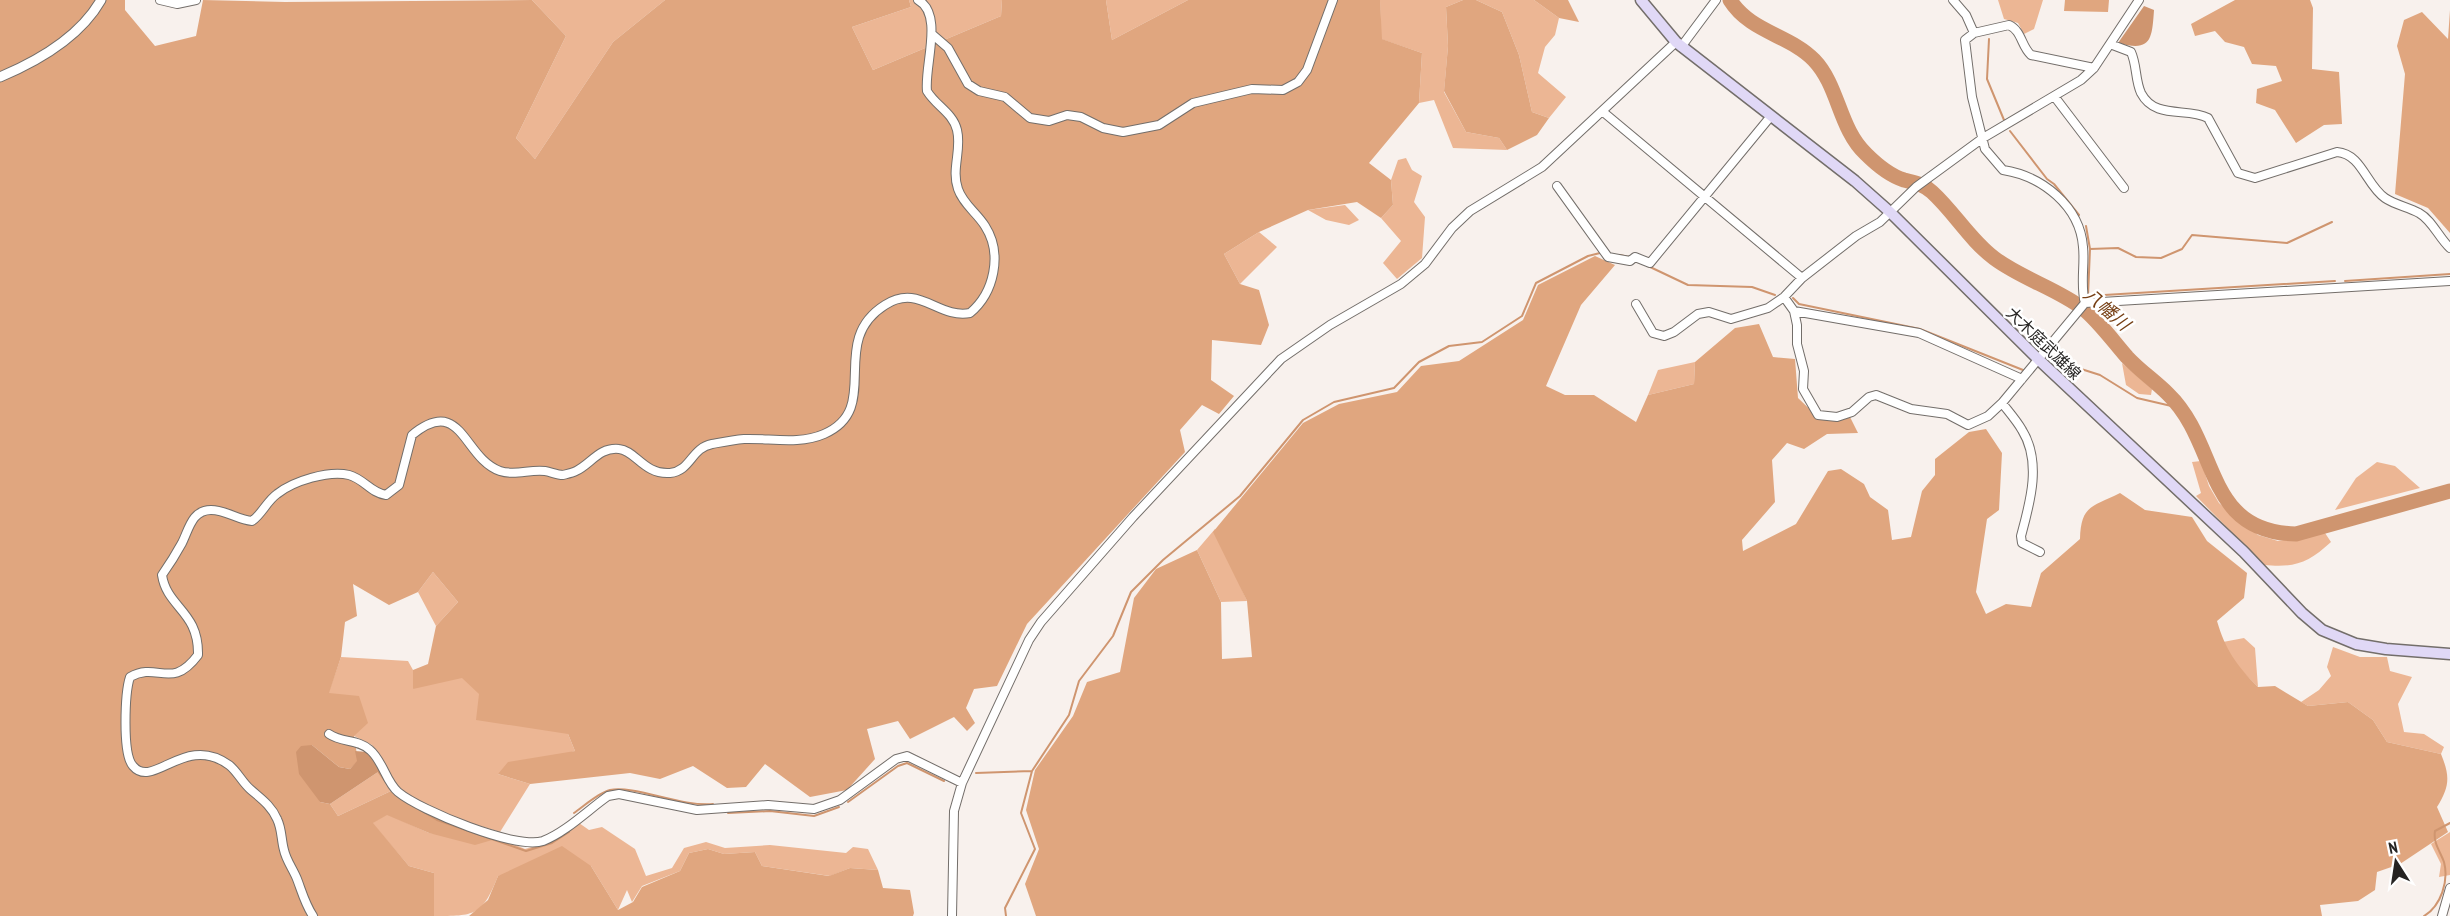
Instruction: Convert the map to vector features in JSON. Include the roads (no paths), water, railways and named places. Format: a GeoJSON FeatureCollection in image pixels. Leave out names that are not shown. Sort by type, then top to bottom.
{"type":"FeatureCollection","features":[{"type":"Feature","properties":{"kind":"main road","name":"大木庭武雄線"},"geometry":{"type":"LineString","coordinates":[[1641,0],[1678,45],[1855,181],[1890,212],[2038,359],[2244,552],[2302,614],[2322,630],[2356,644],[2450,654]]}},
{"type":"Feature","properties":{"kind":"street"},"geometry":{"type":"LineString","coordinates":[[0,77],[21,68],[72,36],[101,0]]}},
{"type":"Feature","properties":{"kind":"street"},"geometry":{"type":"LineString","coordinates":[[160,0],[177,4],[196,0]]}},
{"type":"Feature","properties":{"kind":"street"},"geometry":{"type":"LineString","coordinates":[[313,916],[288,861],[276,817],[264,800],[249,788],[231,766],[215,756],[203,753],[181,758],[148,773],[138,772],[130,764],[127,751],[126,689],[130,677],[140,671],[168,675],[181,672],[198,655],[199,641],[193,624],[166,590],[162,576],[183,542],[190,524],[199,513],[210,510],[228,512],[252,521],[278,493],[289,487],[332,475],[349,475],[378,494],[386,495],[399,485],[412,435],[432,423],[453,424],[462,430],[478,457],[502,472],[545,471],[562,475],[584,468],[597,454],[620,448],[651,469],[675,472],[683,470],[697,450],[709,445],[743,439],[804,440],[824,434],[842,424],[850,412],[854,395],[855,350],[863,323],[885,304],[899,299],[913,298],[930,302],[949,314],[970,313],[987,295],[992,283],[992,243],[987,228],[965,202],[954,176],[958,132],[953,119],[927,91],[928,53],[933,35],[928,11],[918,0]]}},
{"type":"Feature","properties":{"kind":"street"},"geometry":{"type":"LineString","coordinates":[[933,35],[948,48],[968,84],[979,91],[1005,97],[1030,118],[1049,121],[1067,115],[1081,117],[1103,128],[1123,132],[1159,124],[1193,103],[1252,89],[1283,90],[1299,82],[1307,70],[1333,0]]}},
{"type":"Feature","properties":{"kind":"street"},"geometry":{"type":"LineString","coordinates":[[952,916],[954,811],[962,783],[1029,640],[1041,622],[1133,517],[1281,359],[1330,325],[1401,284],[1425,264],[1452,228],[1470,212],[1542,167],[1678,45],[1716,0]]}},
{"type":"Feature","properties":{"kind":"street"},"geometry":{"type":"LineString","coordinates":[[1953,0],[1966,15],[1974,33]]}},
{"type":"Feature","properties":{"kind":"street"},"geometry":{"type":"LineString","coordinates":[[1636,304],[1653,333],[1664,336],[1674,332],[1698,314],[1709,312],[1731,319],[1747,317],[1768,308],[1784,297],[1802,278],[1890,212],[1916,187],[1983,138],[2081,80],[2094,68],[2139,0]]}},
{"type":"Feature","properties":{"kind":"street"},"geometry":{"type":"LineString","coordinates":[[1784,297],[1794,311],[1797,344],[1804,371],[1803,389],[1818,415],[1837,417],[1852,412],[1869,397],[1876,396],[1911,409],[1947,414],[1968,425],[1988,416],[2002,403],[2085,303],[2079,223],[2050,188],[2020,173],[2003,170],[1985,149],[1972,97],[1965,40],[1974,33],[2009,25],[2018,32],[2024,49],[2031,55],[2094,68]]}},
{"type":"Feature","properties":{"kind":"street"},"geometry":{"type":"LineString","coordinates":[[2110,44],[2131,52],[2142,94],[2149,103],[2172,114],[2200,114],[2208,118],[2238,173],[2255,178],[2337,152],[2346,153],[2353,157],[2386,199],[2421,214],[2450,248]]}},
{"type":"Feature","properties":{"kind":"street"},"geometry":{"type":"LineString","coordinates":[[2054,96],[2124,188]]}},
{"type":"Feature","properties":{"kind":"street"},"geometry":{"type":"LineString","coordinates":[[1602,111],[1802,278]]}},
{"type":"Feature","properties":{"kind":"street"},"geometry":{"type":"LineString","coordinates":[[1557,186],[1608,257],[1630,261],[1635,257],[1650,263],[1771,117]]}},
{"type":"Feature","properties":{"kind":"street"},"geometry":{"type":"LineString","coordinates":[[2085,303],[2450,281]]}},
{"type":"Feature","properties":{"kind":"street"},"geometry":{"type":"LineString","coordinates":[[1794,311],[1919,333],[2022,379]]}},
{"type":"Feature","properties":{"kind":"street"},"geometry":{"type":"LineString","coordinates":[[2002,403],[2024,431],[2031,456],[2032,494],[2021,536],[2022,543],[2040,552]]}},
{"type":"Feature","properties":{"kind":"street"},"geometry":{"type":"LineString","coordinates":[[329,734],[339,741],[357,742],[371,750],[396,791],[439,816],[526,844],[544,841],[608,796],[619,794],[697,810],[768,805],[814,809],[840,800],[896,759],[907,756],[962,783]]}},
{"type":"Feature","properties":{"kind":"street"},"geometry":{"type":"LineString","coordinates":[[2442,916],[2450,888]]}},
{"type":"Feature","properties":{"kind":"waterway","name":"八幡川"},"geometry":{"type":"LineString","coordinates":[[1730,0],[1748,19],[1794,45],[1814,60],[1829,82],[1844,120],[1857,144],[1874,162],[1894,176],[1929,189],[1985,251],[2016,272],[2063,296],[2091,315],[2127,357],[2168,394],[2185,414],[2228,502],[2244,518],[2266,529],[2296,534],[2450,491]]}},
{"type":"Feature","properties":{"kind":"waterway"},"geometry":{"type":"LineString","coordinates":[[1989,39],[1987,79],[2004,120]]}},
{"type":"Feature","properties":{"kind":"waterway"},"geometry":{"type":"LineString","coordinates":[[2010,131],[2047,179],[2054,184],[2079,215]]}},
{"type":"Feature","properties":{"kind":"waterway"},"geometry":{"type":"LineString","coordinates":[[2090,249],[2118,248],[2136,257],[2161,258],[2182,249],[2192,235],[2287,243],[2332,222]]}},
{"type":"Feature","properties":{"kind":"waterway"},"geometry":{"type":"LineString","coordinates":[[2086,226],[2090,249],[2088,296],[2335,281]]}},
{"type":"Feature","properties":{"kind":"waterway"},"geometry":{"type":"LineString","coordinates":[[1006,916],[1005,908],[1035,849],[1021,813],[1032,771],[1069,715],[1079,681],[1113,636],[1131,592],[1163,560],[1240,496],[1303,420],[1334,402],[1394,388],[1419,362],[1449,346],[1482,342],[1522,316],[1536,283],[1588,256],[1600,253]]}},
{"type":"Feature","properties":{"kind":"waterway"},"geometry":{"type":"LineString","coordinates":[[1620,255],[1629,257]]}},
{"type":"Feature","properties":{"kind":"waterway"},"geometry":{"type":"LineString","coordinates":[[1648,266],[1688,285],[1752,287],[1775,295]]}},
{"type":"Feature","properties":{"kind":"waterway"},"geometry":{"type":"LineString","coordinates":[[2345,281],[2450,274]]}},
{"type":"Feature","properties":{"kind":"waterway"},"geometry":{"type":"LineString","coordinates":[[1793,298],[1799,304],[1920,329],[2023,370]]}},
{"type":"Feature","properties":{"kind":"waterway"},"geometry":{"type":"LineString","coordinates":[[2060,367],[2078,368],[2100,375],[2137,398],[2180,408]]}},
{"type":"Feature","properties":{"kind":"waterway"},"geometry":{"type":"LineString","coordinates":[[848,802],[898,766],[907,763],[944,781]]}},
{"type":"Feature","properties":{"kind":"waterway"},"geometry":{"type":"LineString","coordinates":[[378,771],[387,784]]}},
{"type":"Feature","properties":{"kind":"waterway"},"geometry":{"type":"LineString","coordinates":[[976,773],[1032,771]]}},
{"type":"Feature","properties":{"kind":"waterway"},"geometry":{"type":"LineString","coordinates":[[574,813],[601,794],[620,789],[686,802],[713,804]]}},
{"type":"Feature","properties":{"kind":"waterway"},"geometry":{"type":"LineString","coordinates":[[414,806],[437,820],[526,851],[552,843],[569,832]]}},
{"type":"Feature","properties":{"kind":"waterway"},"geometry":{"type":"LineString","coordinates":[[728,813],[770,811],[814,816],[839,807]]}},
{"type":"Feature","properties":{"kind":"waterway"},"geometry":{"type":"LineString","coordinates":[[2424,916],[2439,900],[2444,885],[2444,862],[2436,843],[2435,831],[2450,823]]}}]}
